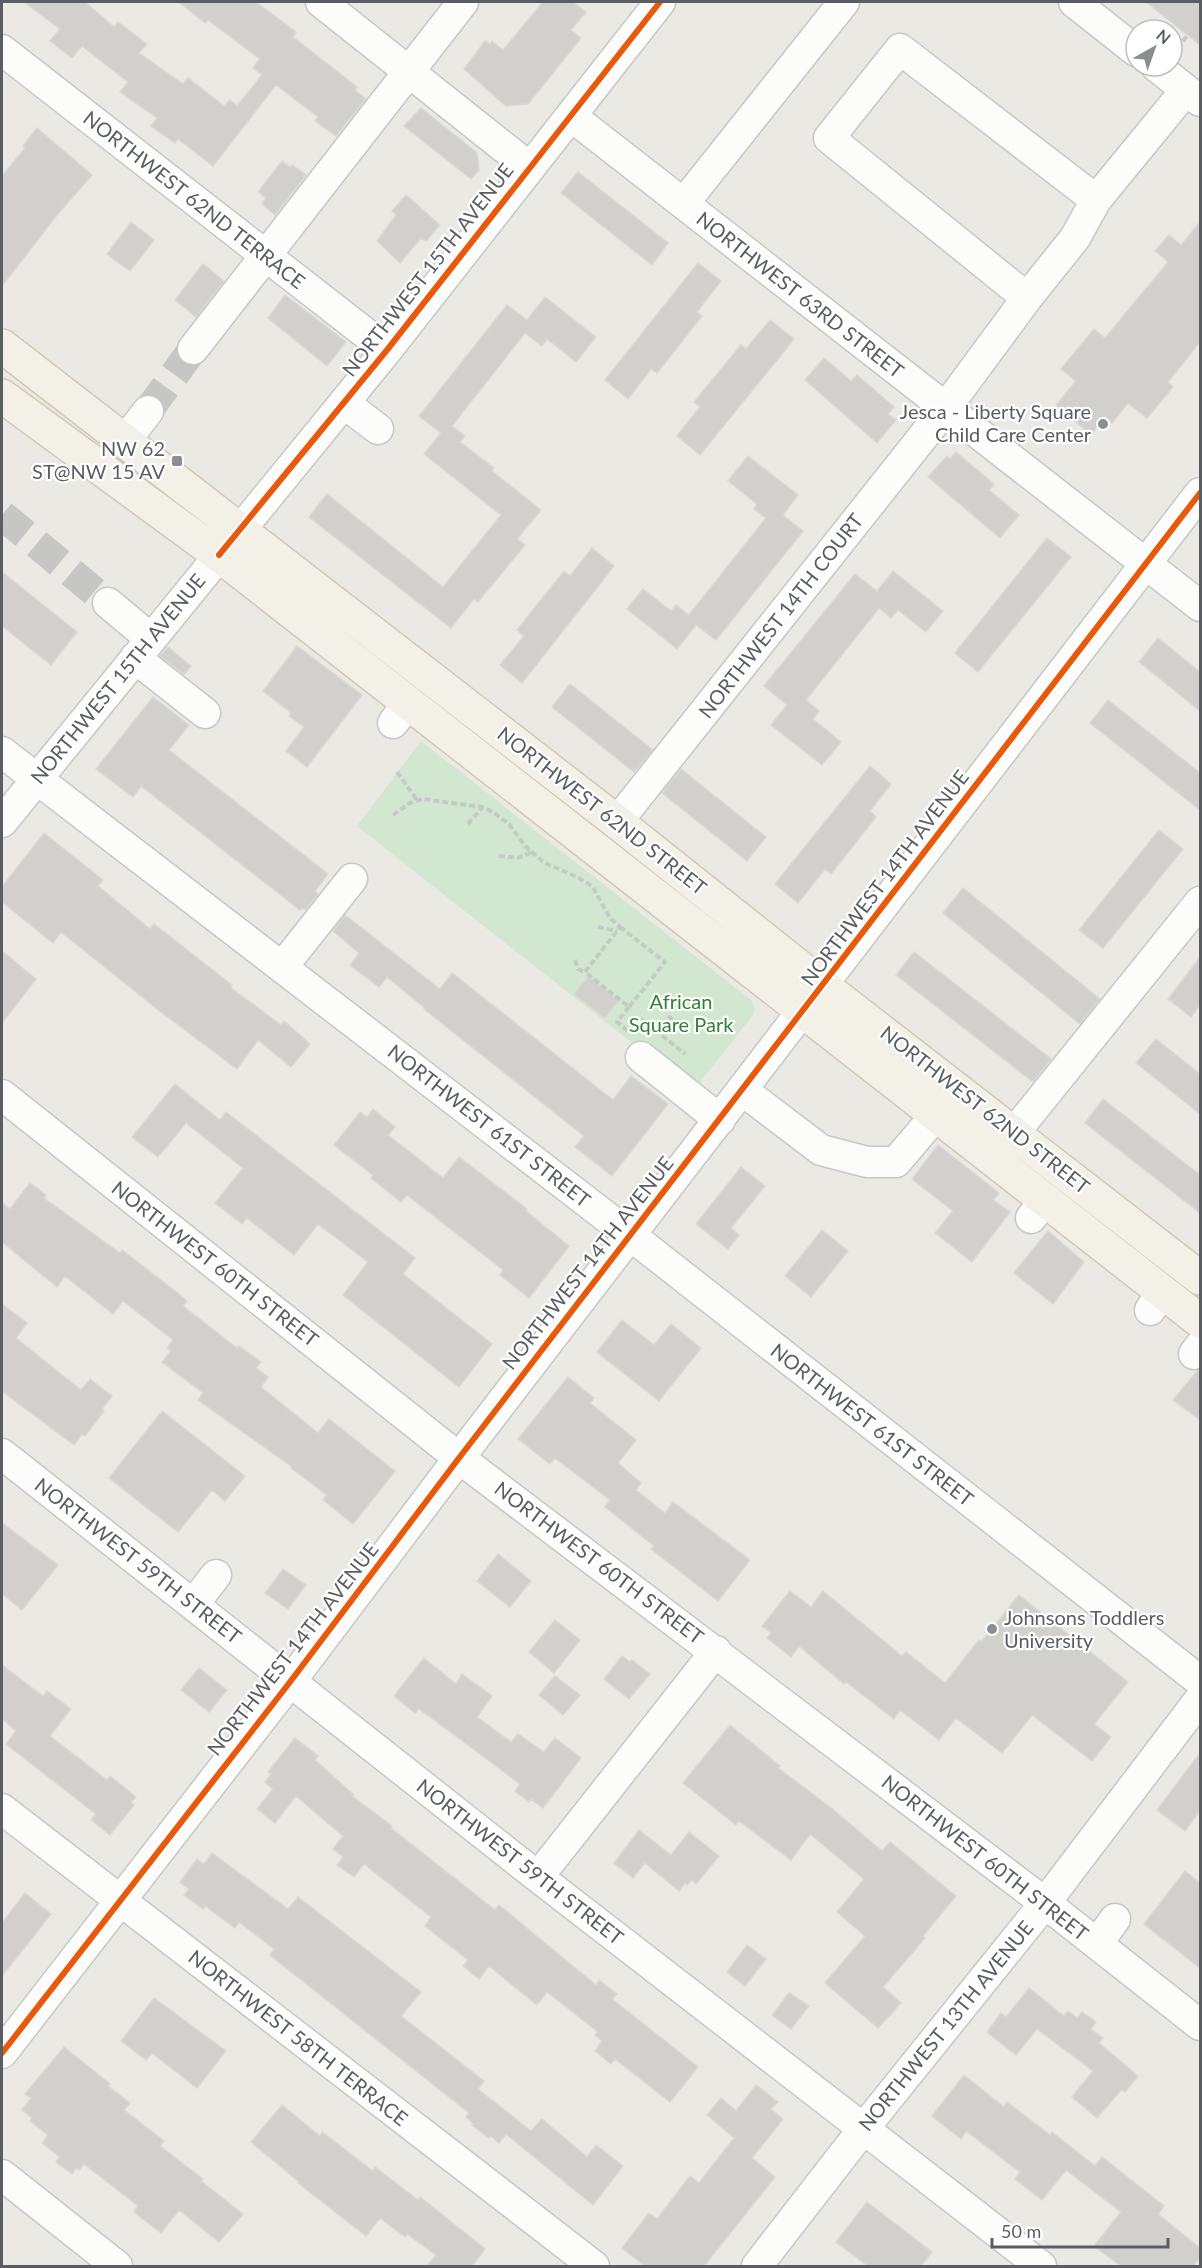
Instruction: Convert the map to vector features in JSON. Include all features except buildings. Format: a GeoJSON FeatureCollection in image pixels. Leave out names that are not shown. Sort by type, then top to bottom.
{"type":"FeatureCollection","features":[{"type":"Feature","properties":{"kind":"main road","name":"NORTHWEST 62ND STREET"},"geometry":{"type":"LineString","coordinates":[[2,346],[617,822],[813,998],[1038,1209],[1157,1301],[1200,1322]]}},
{"type":"Feature","properties":{"kind":"main road","name":"NORTHWEST 62ND STREET"},"geometry":{"type":"LineString","coordinates":[[2,396],[219,555],[401,713],[813,998],[1014,1133],[1198,1269]]}},
{"type":"Feature","properties":{"kind":"street"},"geometry":{"type":"LineString","coordinates":[[321,2],[530,168]]}},
{"type":"Feature","properties":{"kind":"street"},"geometry":{"type":"LineString","coordinates":[[194,349],[225,323],[266,256],[463,2]]}},
{"type":"Feature","properties":{"kind":"street","name":"NORTHWEST 15TH AVENUE"},"geometry":{"type":"LineString","coordinates":[[2,822],[387,350],[660,2]]}},
{"type":"Feature","properties":{"kind":"street"},"geometry":{"type":"LineString","coordinates":[[684,204],[844,2]]}},
{"type":"Feature","properties":{"kind":"street"},"geometry":{"type":"LineString","coordinates":[[1093,7],[1124,39]]}},
{"type":"Feature","properties":{"kind":"street"},"geometry":{"type":"LineString","coordinates":[[1027,298],[829,138],[900,49],[1096,200]]}},
{"type":"Feature","properties":{"kind":"street","name":"NORTHWEST 62ND TERRACE"},"geometry":{"type":"LineString","coordinates":[[2,50],[387,350]]}},
{"type":"Feature","properties":{"kind":"street"},"geometry":{"type":"LineString","coordinates":[[1170,78],[1193,96]]}},
{"type":"Feature","properties":{"kind":"street","name":"NORTHWEST 14TH COURT"},"geometry":{"type":"LineString","coordinates":[[617,822],[945,410],[1027,298],[1075,238],[1096,200],[1193,96]]}},
{"type":"Feature","properties":{"kind":"street","name":"NORTHWEST 63RD STREET"},"geometry":{"type":"LineString","coordinates":[[571,116],[794,288],[945,410],[1200,606]]}},
{"type":"Feature","properties":{"kind":"street"},"geometry":{"type":"LineString","coordinates":[[344,403],[378,429]]}},
{"type":"Feature","properties":{"kind":"street"},"geometry":{"type":"LineString","coordinates":[[125,441],[148,411]]}},
{"type":"Feature","properties":{"kind":"street","name":"NORTHWEST 14TH AVENUE"},"geometry":{"type":"LineString","coordinates":[[2,2053],[290,1682],[459,1458],[1200,493]]}},
{"type":"Feature","properties":{"kind":"street"},"geometry":{"type":"LineString","coordinates":[[108,603],[143,649],[205,713]]}},
{"type":"Feature","properties":{"kind":"street","name":"NORTHWEST 61ST STREET"},"geometry":{"type":"LineString","coordinates":[[2,752],[630,1235],[1200,1682]]}},
{"type":"Feature","properties":{"kind":"street"},"geometry":{"type":"LineString","coordinates":[[283,966],[352,879]]}},
{"type":"Feature","properties":{"kind":"street"},"geometry":{"type":"LineString","coordinates":[[1014,1133],[1200,903]]}},
{"type":"Feature","properties":{"kind":"street"},"geometry":{"type":"LineString","coordinates":[[641,1057],[720,1120]]}},
{"type":"Feature","properties":{"kind":"street"},"geometry":{"type":"LineString","coordinates":[[742,1090],[821,1150],[867,1162],[896,1162],[936,1115]]}},
{"type":"Feature","properties":{"kind":"street","name":"NORTHWEST 60TH STREET"},"geometry":{"type":"LineString","coordinates":[[2,1095],[459,1458],[716,1651],[1200,2025]]}},
{"type":"Feature","properties":{"kind":"street","name":"NORTHWEST 59TH STREET"},"geometry":{"type":"LineString","coordinates":[[2,1454],[538,1876],[1041,2266]]}},
{"type":"Feature","properties":{"kind":"street"},"geometry":{"type":"LineString","coordinates":[[193,1605],[216,1575]]}},
{"type":"Feature","properties":{"kind":"street"},"geometry":{"type":"LineString","coordinates":[[538,1876],[716,1651]]}},
{"type":"Feature","properties":{"kind":"street","name":"NORTHWEST 13TH AVENUE"},"geometry":{"type":"LineString","coordinates":[[757,2266],[864,2128],[1045,1903],[1200,1699]]}},
{"type":"Feature","properties":{"kind":"street","name":"NORTHWEST 58TH TERRACE"},"geometry":{"type":"LineString","coordinates":[[2,1809],[594,2266]]}},
{"type":"Feature","properties":{"kind":"street"},"geometry":{"type":"LineString","coordinates":[[1097,1944],[1115,1919]]}},
{"type":"Feature","properties":{"kind":"street"},"geometry":{"type":"LineString","coordinates":[[2,2175],[117,2266]]}},
{"type":"Feature","properties":{"kind":"path"},"geometry":{"type":"LineString","coordinates":[[1184,40],[1188,35]]}},
{"type":"Feature","properties":{"kind":"path"},"geometry":{"type":"LineString","coordinates":[[397,772],[417,800]]}},
{"type":"Feature","properties":{"kind":"path"},"geometry":{"type":"LineString","coordinates":[[393,815],[417,800],[436,800],[482,807],[493,812],[509,824],[532,852],[555,869],[577,877],[592,886],[619,929],[665,962],[629,1007],[579,969],[575,960]]}},
{"type":"Feature","properties":{"kind":"path"},"geometry":{"type":"LineString","coordinates":[[468,824],[482,807]]}},
{"type":"Feature","properties":{"kind":"path"},"geometry":{"type":"LineString","coordinates":[[499,856],[518,858],[532,852]]}},
{"type":"Feature","properties":{"kind":"path"},"geometry":{"type":"LineString","coordinates":[[598,927],[619,929]]}},
{"type":"Feature","properties":{"kind":"path"},"geometry":{"type":"LineString","coordinates":[[585,972],[619,929]]}},
{"type":"Feature","properties":{"kind":"path"},"geometry":{"type":"LineString","coordinates":[[657,1032],[669,1017],[674,1021]]}},
{"type":"Feature","properties":{"kind":"green space","name":"African Square Park"},"geometry":{"type":"Polygon","coordinates":[[[421,741],[751,1000],[755,1009],[753,1015],[693,1091],[357,826],[421,741]]]}},
{"type":"Feature","properties":{"kind":"tunnel"},"geometry":{"type":"LineString","coordinates":[[148,411],[193,349]]}},
{"type":"Feature","properties":{"kind":"tunnel"},"geometry":{"type":"LineString","coordinates":[[2,515],[108,603]]}},
{"type":"Feature","properties":{"kind":"cycle path"},"geometry":{"type":"LineString","coordinates":[[219,555],[387,350],[660,2]]}},
{"type":"Feature","properties":{"kind":"cycle path"},"geometry":{"type":"LineString","coordinates":[[2,2053],[290,1682],[459,1458],[1200,493]]}},
{"type":"Feature","properties":{"kind":"place","name":"Jesca - Liberty Square Child Care Center"},"geometry":{"type":"Point","coordinates":[1103,424]}},
{"type":"Feature","properties":{"kind":"place","name":"NW 62 ST@NW 15 AV"},"geometry":{"type":"Point","coordinates":[177,461]}},
{"type":"Feature","properties":{"kind":"place","name":"Johnsons Toddlers University"},"geometry":{"type":"Point","coordinates":[992,1629]}}]}
